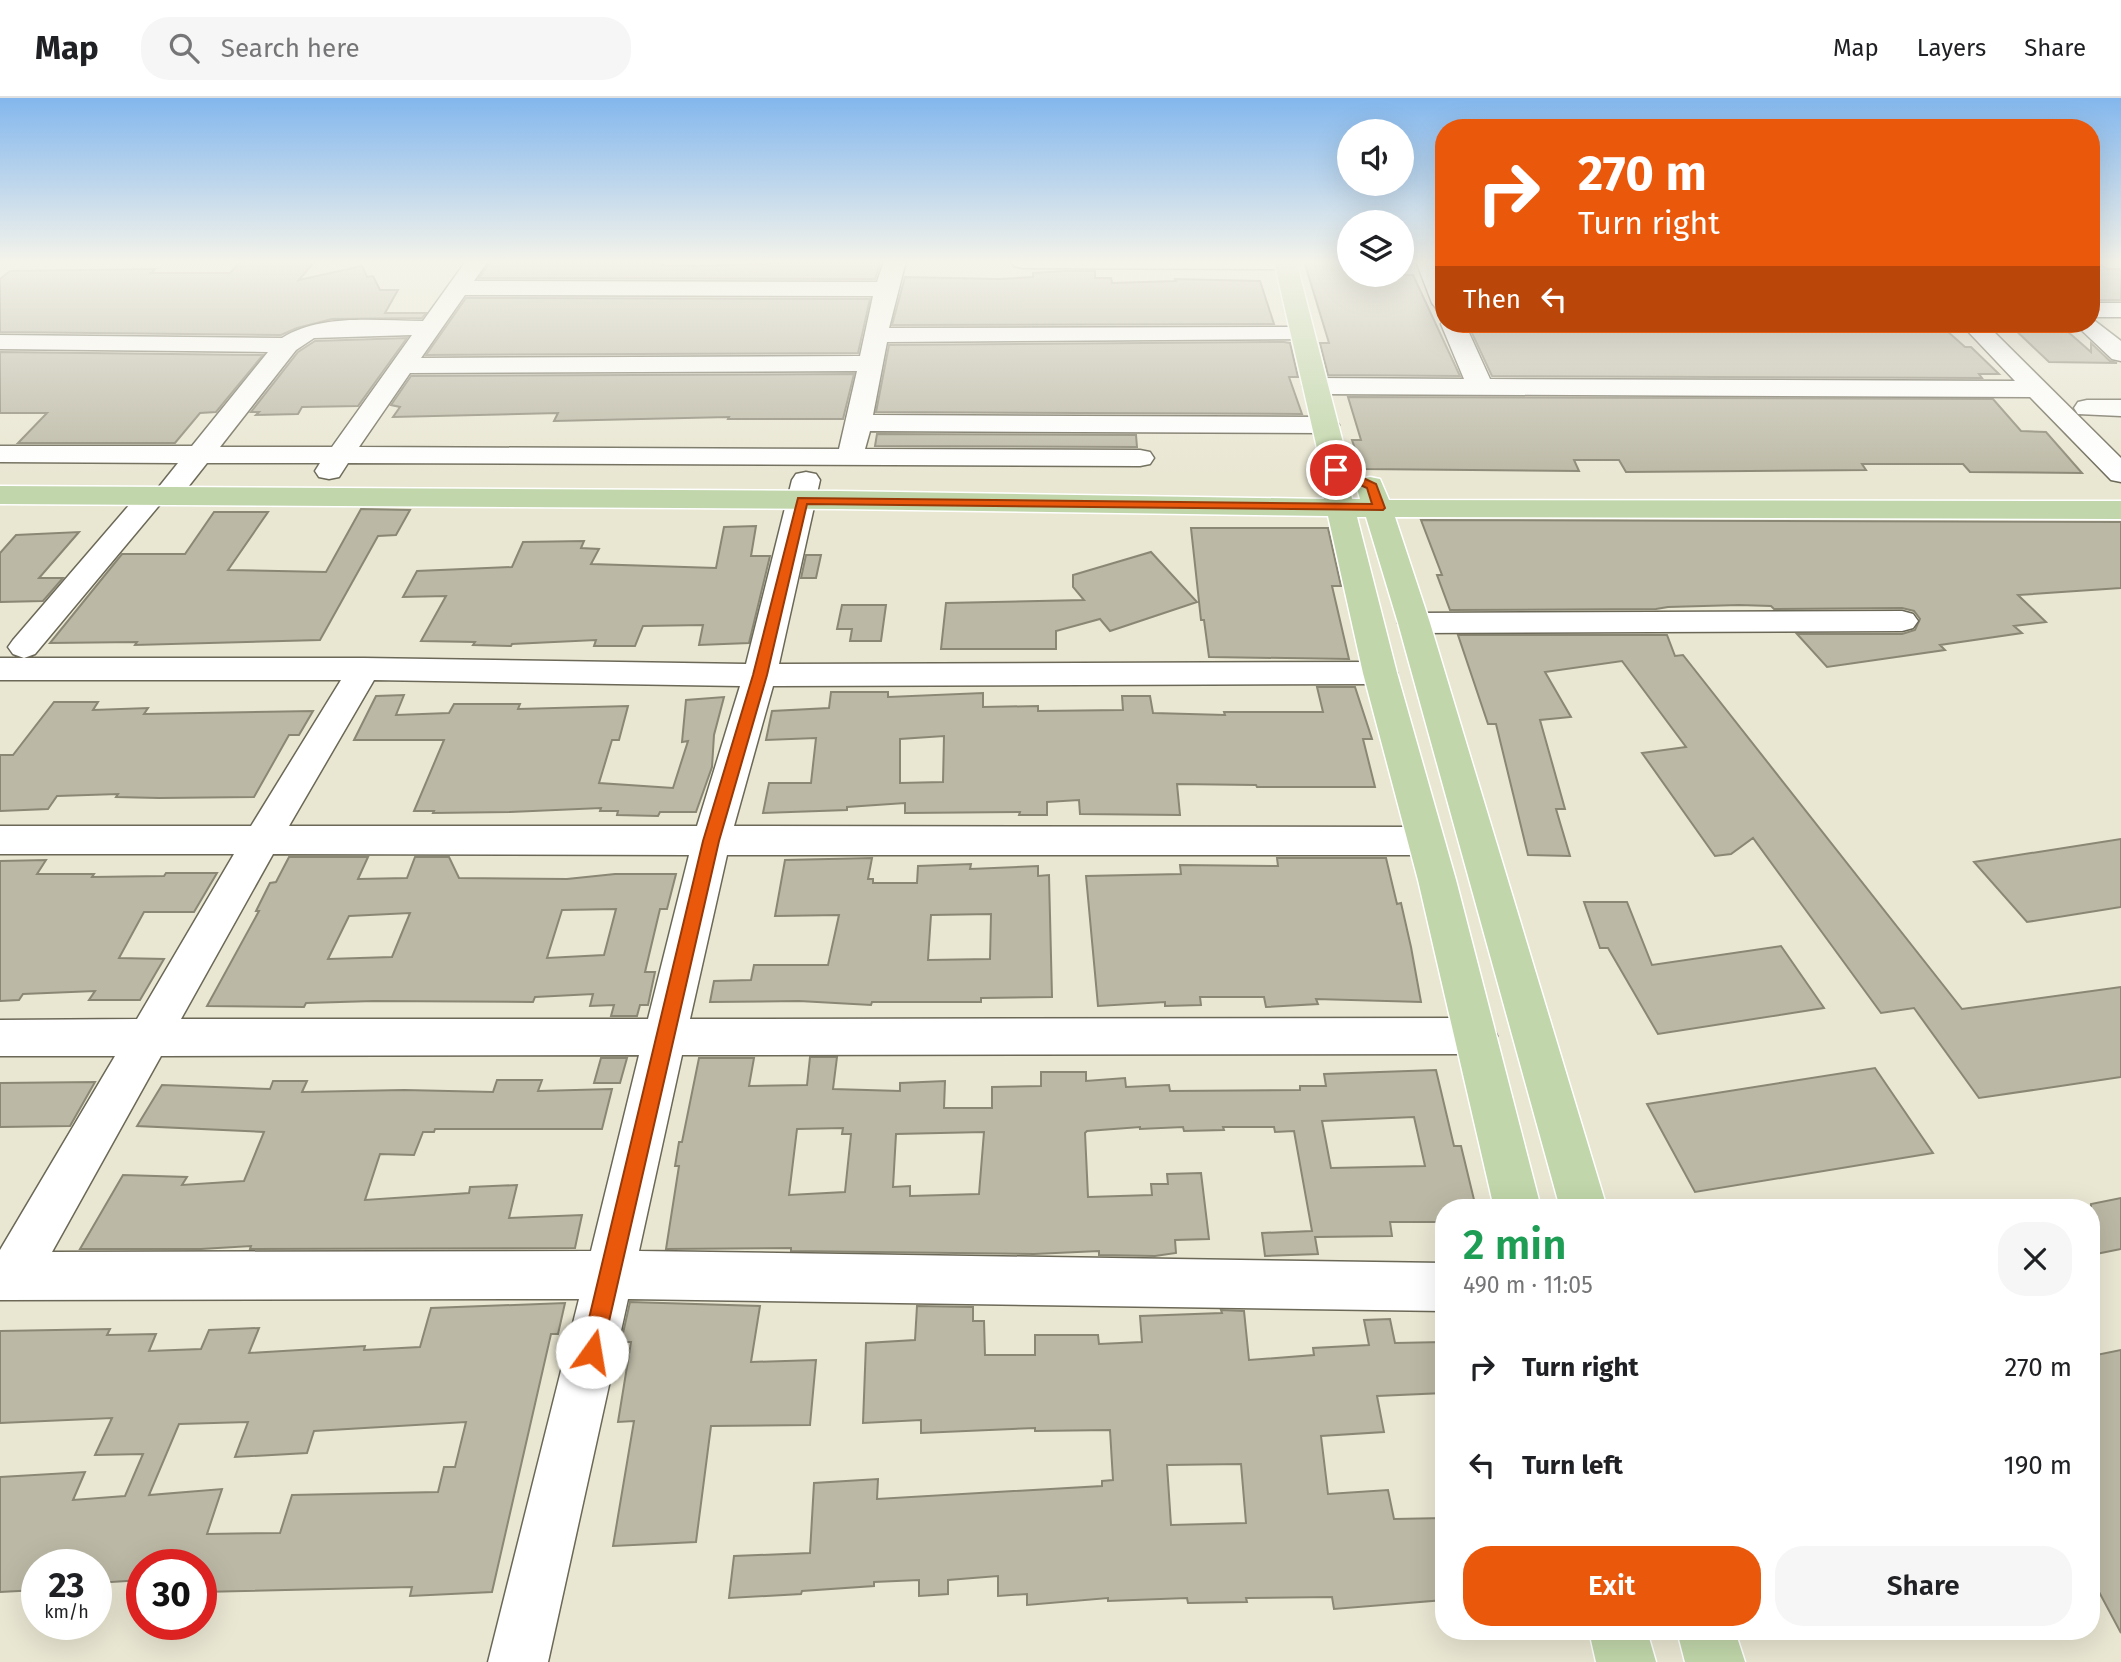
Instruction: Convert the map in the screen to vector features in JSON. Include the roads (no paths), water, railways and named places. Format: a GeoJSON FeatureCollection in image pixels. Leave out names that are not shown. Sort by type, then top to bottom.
{"type":"FeatureCollection","features":[{"type":"Feature","properties":{"kind":"main road"},"geometry":{"type":"LineString","coordinates":[[1302,334],[1326,425],[1337,488],[1380,673],[1476,1036],[1516,1199]]}},
{"type":"Feature","properties":{"kind":"main road"},"geometry":{"type":"LineString","coordinates":[[0,495],[332,466],[825,479],[1337,488],[1375,497],[2121,510]]}},
{"type":"Feature","properties":{"kind":"main road"},"geometry":{"type":"LineString","coordinates":[[0,474],[176,480],[825,479],[1337,488]]}},
{"type":"Feature","properties":{"kind":"main road"},"geometry":{"type":"LineString","coordinates":[[1375,497],[2121,490]]}},
{"type":"Feature","properties":{"kind":"main road"},"geometry":{"type":"LineString","coordinates":[[1375,497],[1581,1199]]}},
{"type":"Feature","properties":{"kind":"main road"},"geometry":{"type":"LineString","coordinates":[[1620,1640],[1626,1662]]}},
{"type":"Feature","properties":{"kind":"main road"},"geometry":{"type":"LineString","coordinates":[[1709,1640],[1715,1662]]}},
{"type":"Feature","properties":{"kind":"street"},"geometry":{"type":"LineString","coordinates":[[24,647],[176,480],[287,345],[304,334]]}},
{"type":"Feature","properties":{"kind":"street"},"geometry":{"type":"LineString","coordinates":[[332,466],[425,334]]}},
{"type":"Feature","properties":{"kind":"street"},"geometry":{"type":"LineString","coordinates":[[518,1662],[711,841],[760,675],[825,479],[859,423],[878,335],[1302,334]]}},
{"type":"Feature","properties":{"kind":"street"},"geometry":{"type":"LineString","coordinates":[[1457,334],[1480,386]]}},
{"type":"Feature","properties":{"kind":"street"},"geometry":{"type":"LineString","coordinates":[[1983,334],[2121,474]]}},
{"type":"Feature","properties":{"kind":"street"},"geometry":{"type":"LineString","coordinates":[[2011,334],[2121,442]]}},
{"type":"Feature","properties":{"kind":"street"},"geometry":{"type":"LineString","coordinates":[[2098,334],[2121,354]]}},
{"type":"Feature","properties":{"kind":"street"},"geometry":{"type":"LineString","coordinates":[[0,342],[287,345]]}},
{"type":"Feature","properties":{"kind":"street"},"geometry":{"type":"LineString","coordinates":[[402,366],[871,363]]}},
{"type":"Feature","properties":{"kind":"street"},"geometry":{"type":"LineString","coordinates":[[1316,386],[2037,389]]}},
{"type":"Feature","properties":{"kind":"street"},"geometry":{"type":"LineString","coordinates":[[2087,408],[2121,408]]}},
{"type":"Feature","properties":{"kind":"street"},"geometry":{"type":"LineString","coordinates":[[859,423],[1326,425]]}},
{"type":"Feature","properties":{"kind":"street"},"geometry":{"type":"LineString","coordinates":[[0,454],[176,480]]}},
{"type":"Feature","properties":{"kind":"street"},"geometry":{"type":"LineString","coordinates":[[332,466],[825,479],[1140,458]]}},
{"type":"Feature","properties":{"kind":"street"},"geometry":{"type":"LineString","coordinates":[[1414,624],[1902,621]]}},
{"type":"Feature","properties":{"kind":"street"},"geometry":{"type":"LineString","coordinates":[[0,669],[363,669],[760,675],[1380,673]]}},
{"type":"Feature","properties":{"kind":"street"},"geometry":{"type":"LineString","coordinates":[[6,1276],[148,1039],[363,669]]}},
{"type":"Feature","properties":{"kind":"street"},"geometry":{"type":"LineString","coordinates":[[0,840],[1425,841]]}},
{"type":"Feature","properties":{"kind":"street"},"geometry":{"type":"LineString","coordinates":[[0,1038],[1476,1036]]}},
{"type":"Feature","properties":{"kind":"street"},"geometry":{"type":"LineString","coordinates":[[6,1276],[610,1275],[1435,1287]]}}]}
